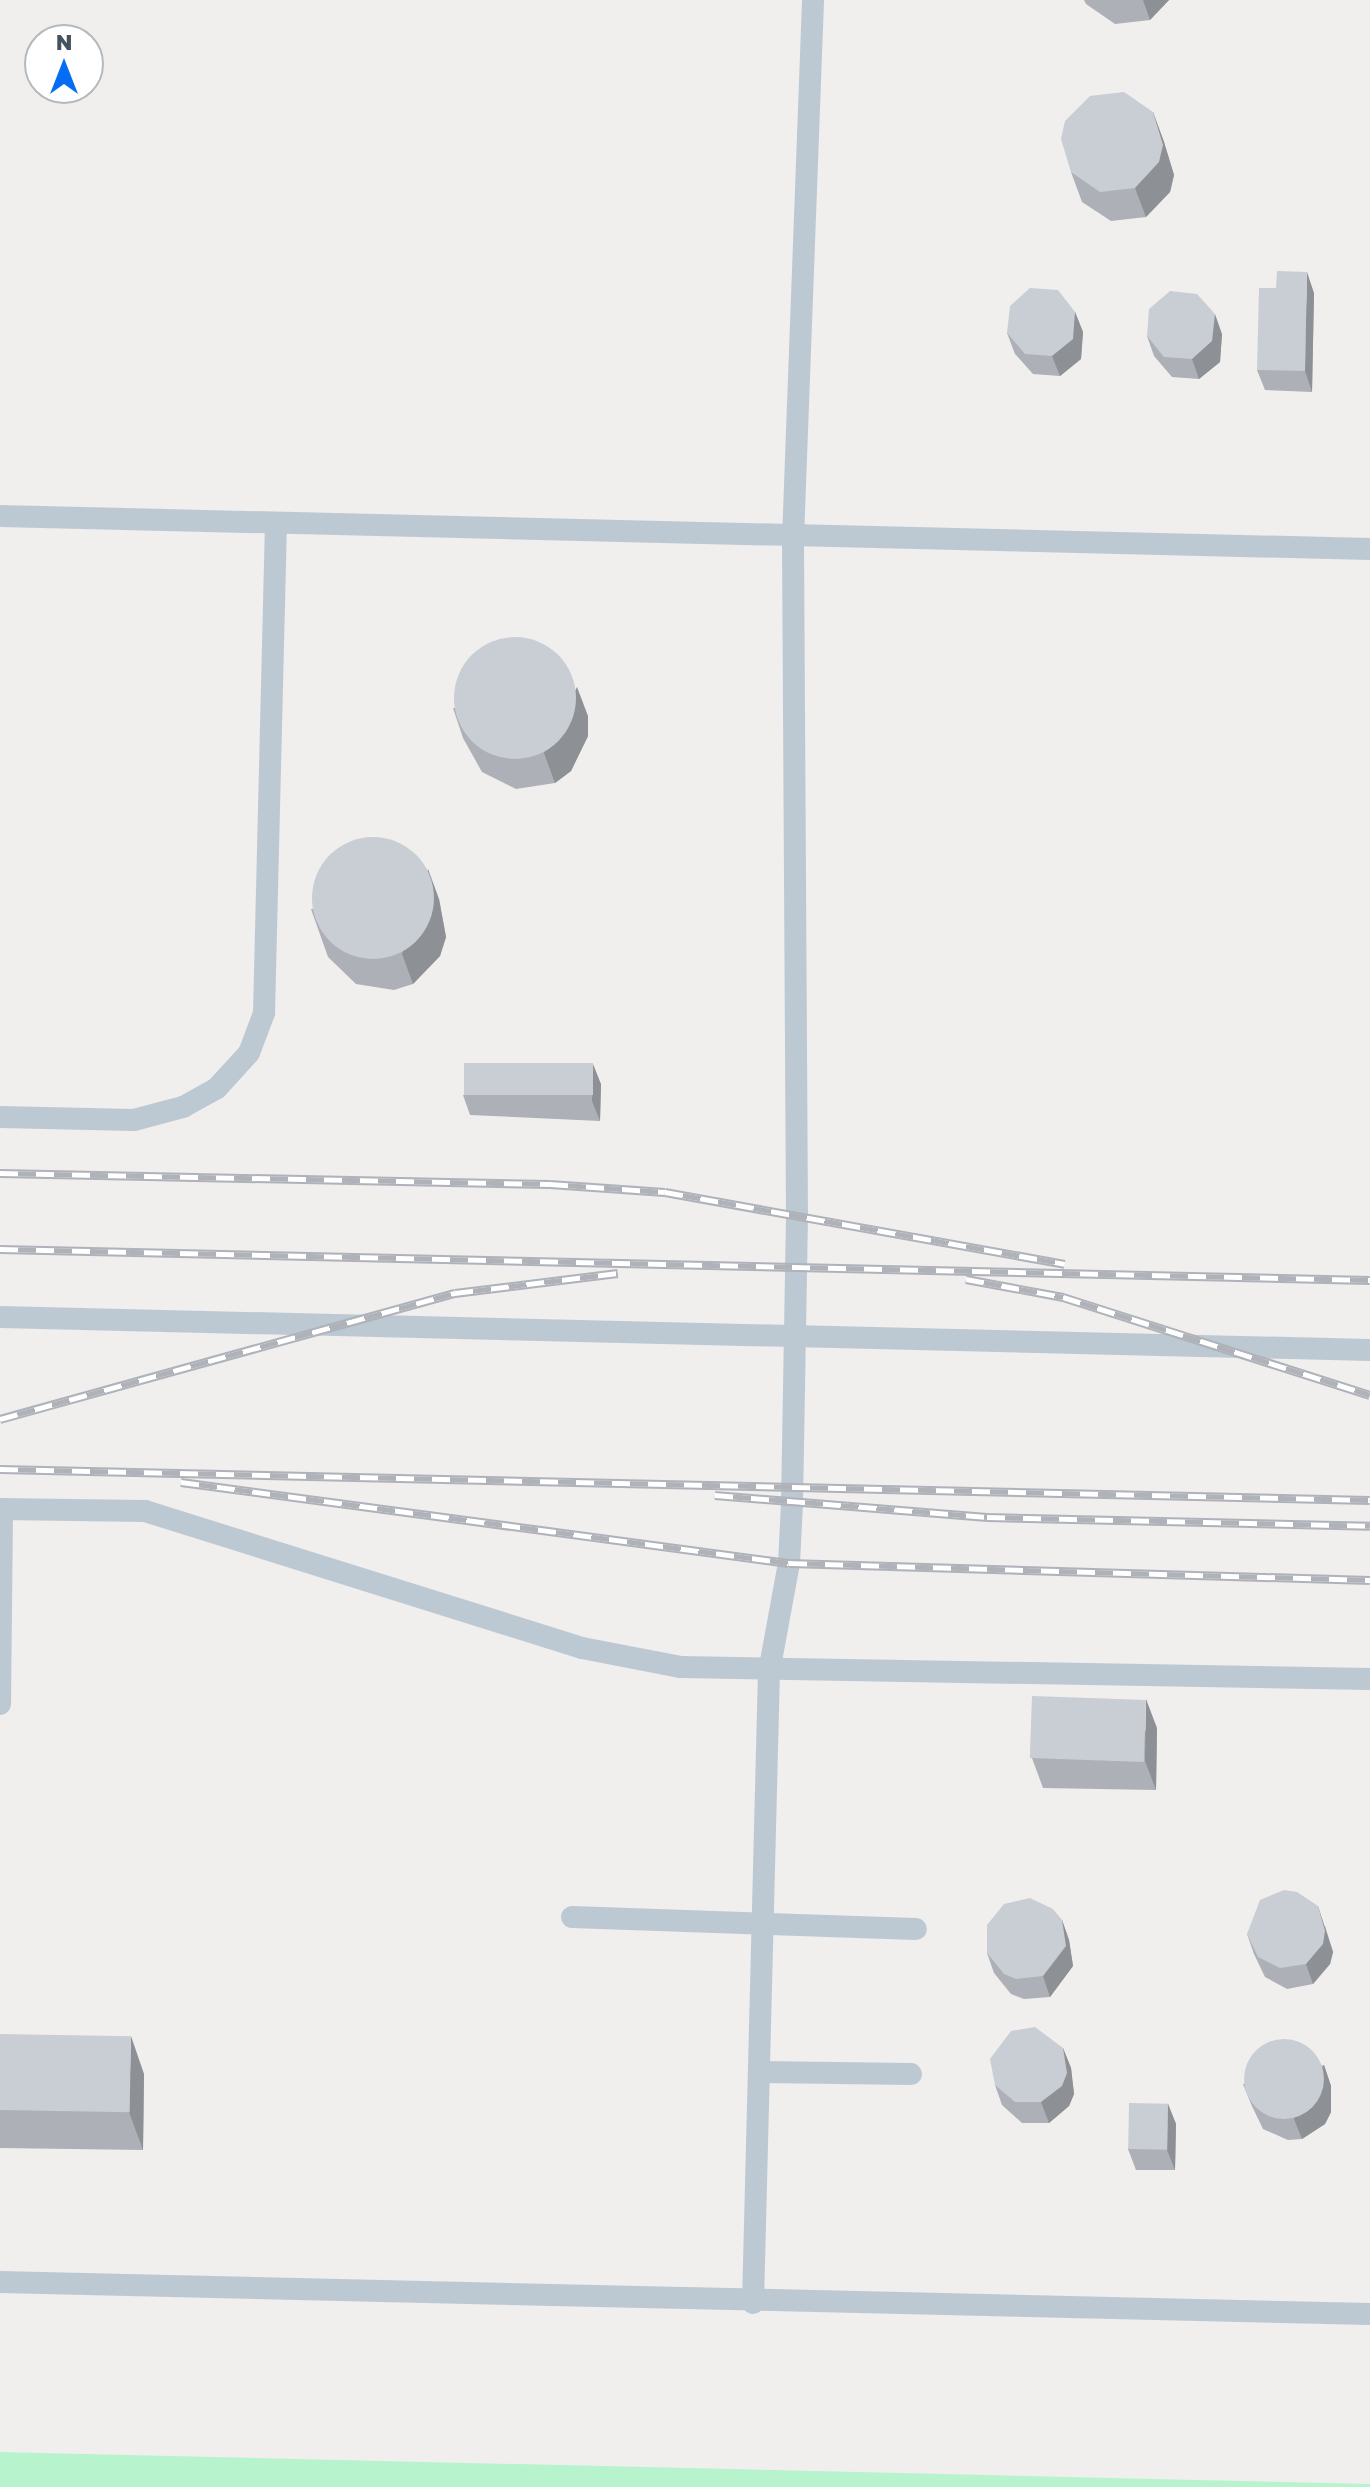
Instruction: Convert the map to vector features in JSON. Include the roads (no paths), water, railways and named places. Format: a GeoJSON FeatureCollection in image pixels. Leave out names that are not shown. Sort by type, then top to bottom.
{"type":"FeatureCollection","features":[{"type":"Feature","properties":{"kind":"lane"},"geometry":{"type":"LineString","coordinates":[[753,2303],[769,1672],[789,1563],[794,1333],[793,539],[813,0]]}},
{"type":"Feature","properties":{"kind":"lane"},"geometry":{"type":"LineString","coordinates":[[0,516],[793,539],[1370,549]]}},
{"type":"Feature","properties":{"kind":"lane"},"geometry":{"type":"LineString","coordinates":[[0,1117],[134,1120],[183,1107],[217,1088],[249,1053],[264,1013],[276,524]]}},
{"type":"Feature","properties":{"kind":"lane"},"geometry":{"type":"LineString","coordinates":[[0,1317],[794,1333],[1370,1350]]}},
{"type":"Feature","properties":{"kind":"lane"},"geometry":{"type":"LineString","coordinates":[[0,1704],[1,1509],[145,1511],[582,1648],[681,1667],[769,1672],[1370,1679]]}},
{"type":"Feature","properties":{"kind":"lane"},"geometry":{"type":"LineString","coordinates":[[572,1917],[916,1929]]}},
{"type":"Feature","properties":{"kind":"lane"},"geometry":{"type":"LineString","coordinates":[[759,2072],[911,2074]]}},
{"type":"Feature","properties":{"kind":"lane"},"geometry":{"type":"LineString","coordinates":[[0,2282],[753,2303],[1370,2314]]}},
{"type":"Feature","properties":{"kind":"railway"},"geometry":{"type":"LineString","coordinates":[[0,1173],[550,1184],[665,1192],[1065,1264]]}},
{"type":"Feature","properties":{"kind":"railway"},"geometry":{"type":"LineString","coordinates":[[0,1249],[1370,1280]]}},
{"type":"Feature","properties":{"kind":"railway"},"geometry":{"type":"LineString","coordinates":[[0,1419],[455,1293],[618,1273]]}},
{"type":"Feature","properties":{"kind":"railway"},"geometry":{"type":"LineString","coordinates":[[966,1279],[1063,1297],[1370,1395]]}},
{"type":"Feature","properties":{"kind":"railway"},"geometry":{"type":"LineString","coordinates":[[0,1469],[1370,1500]]}},
{"type":"Feature","properties":{"kind":"railway"},"geometry":{"type":"LineString","coordinates":[[181,1482],[789,1563],[1370,1580]]}},
{"type":"Feature","properties":{"kind":"railway"},"geometry":{"type":"LineString","coordinates":[[715,1495],[987,1517],[1370,1526]]}}]}
